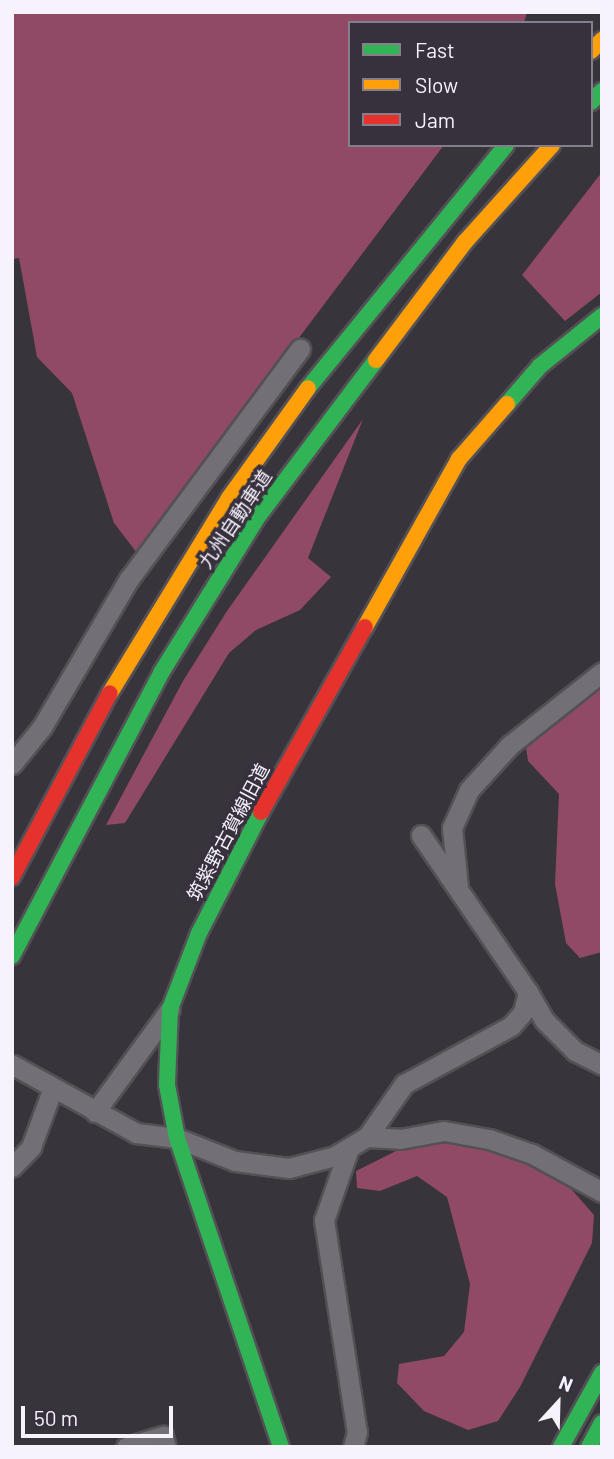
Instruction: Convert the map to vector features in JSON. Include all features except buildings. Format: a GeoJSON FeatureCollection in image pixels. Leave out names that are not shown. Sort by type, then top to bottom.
{"type":"FeatureCollection","features":[{"type":"Feature","properties":{"kind":"main road","name":"九州自動車道"},"geometry":{"type":"LineString","coordinates":[[12,877],[104,703],[229,498],[332,354],[504,147]]}},
{"type":"Feature","properties":{"kind":"main road","name":"九州自動車道"},"geometry":{"type":"LineString","coordinates":[[12,956],[161,673],[257,518],[449,263],[550,147]]}},
{"type":"Feature","properties":{"kind":"main road","name":"筑紫野古賀線旧道"},"geometry":{"type":"LineString","coordinates":[[281,1447],[177,1139],[167,1084],[170,1009],[199,933],[253,826],[453,469],[540,366],[602,316]]}},
{"type":"Feature","properties":{"kind":"main road"},"geometry":{"type":"LineString","coordinates":[[561,1447],[602,1373]]}},
{"type":"Feature","properties":{"kind":"main road"},"geometry":{"type":"LineString","coordinates":[[589,1447],[602,1423]]}},
{"type":"Feature","properties":{"kind":"street"},"geometry":{"type":"LineString","coordinates":[[12,764],[42,727],[129,579],[300,349]]}},
{"type":"Feature","properties":{"kind":"street"},"geometry":{"type":"LineString","coordinates":[[458,888],[452,828],[470,790],[510,745],[602,672]]}},
{"type":"Feature","properties":{"kind":"street"},"geometry":{"type":"LineString","coordinates":[[421,835],[528,992],[544,1020],[568,1044],[602,1065]]}},
{"type":"Feature","properties":{"kind":"street"},"geometry":{"type":"LineString","coordinates":[[13,1065],[136,1133],[177,1139],[234,1161],[289,1168],[349,1148],[367,1137],[404,1084],[511,1026],[523,1012],[528,992]]}},
{"type":"Feature","properties":{"kind":"street"},"geometry":{"type":"LineString","coordinates":[[95,1112],[170,1009]]}},
{"type":"Feature","properties":{"kind":"street"},"geometry":{"type":"LineString","coordinates":[[12,1167],[31,1147],[53,1088]]}},
{"type":"Feature","properties":{"kind":"street"},"geometry":{"type":"LineString","coordinates":[[367,1137],[400,1139],[444,1130],[489,1139],[532,1154],[602,1192]]}},
{"type":"Feature","properties":{"kind":"street"},"geometry":{"type":"LineString","coordinates":[[349,1148],[324,1220],[357,1432],[353,1447]]}},
{"type":"Feature","properties":{"kind":"street"},"geometry":{"type":"LineString","coordinates":[[126,1447],[163,1436],[166,1447]]}},
{"type":"Feature","properties":{"kind":"shaded area"},"geometry":{"type":"Polygon","coordinates":[[[12,12],[527,12],[525,21],[348,21],[348,147],[442,147],[137,553],[114,523],[72,393],[37,357],[19,258],[12,259],[12,12]]]}},
{"type":"Feature","properties":{"kind":"shaded area"},"geometry":{"type":"Polygon","coordinates":[[[602,172],[602,292],[565,321],[522,275],[602,172]]]}},
{"type":"Feature","properties":{"kind":"shaded area"},"geometry":{"type":"Polygon","coordinates":[[[363,419],[308,558],[331,577],[300,610],[256,630],[229,653],[125,823],[106,825],[183,681],[227,611],[363,419]]]}},
{"type":"Feature","properties":{"kind":"shaded area"},"geometry":{"type":"Polygon","coordinates":[[[602,676],[602,952],[580,958],[566,943],[555,884],[559,794],[528,761],[524,734],[543,716],[594,692],[602,676]]]}},
{"type":"Feature","properties":{"kind":"shaded area"},"geometry":{"type":"Polygon","coordinates":[[[453,1143],[521,1155],[565,1182],[594,1215],[592,1243],[520,1387],[498,1421],[468,1430],[424,1411],[397,1383],[399,1364],[444,1356],[464,1332],[470,1284],[447,1197],[417,1176],[380,1191],[357,1188],[356,1171],[410,1144],[453,1143]]]}},
{"type":"Feature","properties":{"kind":"traffic: fast"},"geometry":{"type":"LineString","coordinates":[[593,100],[602,91]]}},
{"type":"Feature","properties":{"kind":"traffic: fast"},"geometry":{"type":"LineString","coordinates":[[308,388],[504,147]]}},
{"type":"Feature","properties":{"kind":"traffic: fast"},"geometry":{"type":"LineString","coordinates":[[507,404],[540,366],[602,316]]}},
{"type":"Feature","properties":{"kind":"traffic: fast"},"geometry":{"type":"LineString","coordinates":[[12,956],[161,673],[257,518],[376,360]]}},
{"type":"Feature","properties":{"kind":"traffic: fast"},"geometry":{"type":"LineString","coordinates":[[261,812],[199,933],[170,1009],[167,1085],[177,1138],[281,1447]]}},
{"type":"Feature","properties":{"kind":"traffic: fast"},"geometry":{"type":"LineString","coordinates":[[561,1447],[602,1373]]}},
{"type":"Feature","properties":{"kind":"traffic: fast"},"geometry":{"type":"LineString","coordinates":[[589,1447],[602,1423]]}},
{"type":"Feature","properties":{"kind":"traffic: slow"},"geometry":{"type":"LineString","coordinates":[[593,49],[602,40]]}},
{"type":"Feature","properties":{"kind":"traffic: slow"},"geometry":{"type":"LineString","coordinates":[[376,360],[465,242],[550,147]]}},
{"type":"Feature","properties":{"kind":"traffic: slow"},"geometry":{"type":"LineString","coordinates":[[110,693],[229,498],[308,388]]}},
{"type":"Feature","properties":{"kind":"traffic: slow"},"geometry":{"type":"LineString","coordinates":[[365,627],[459,459],[507,404]]}},
{"type":"Feature","properties":{"kind":"traffic: jam"},"geometry":{"type":"LineString","coordinates":[[261,812],[365,627]]}},
{"type":"Feature","properties":{"kind":"traffic: jam"},"geometry":{"type":"LineString","coordinates":[[12,877],[110,693]]}}]}
